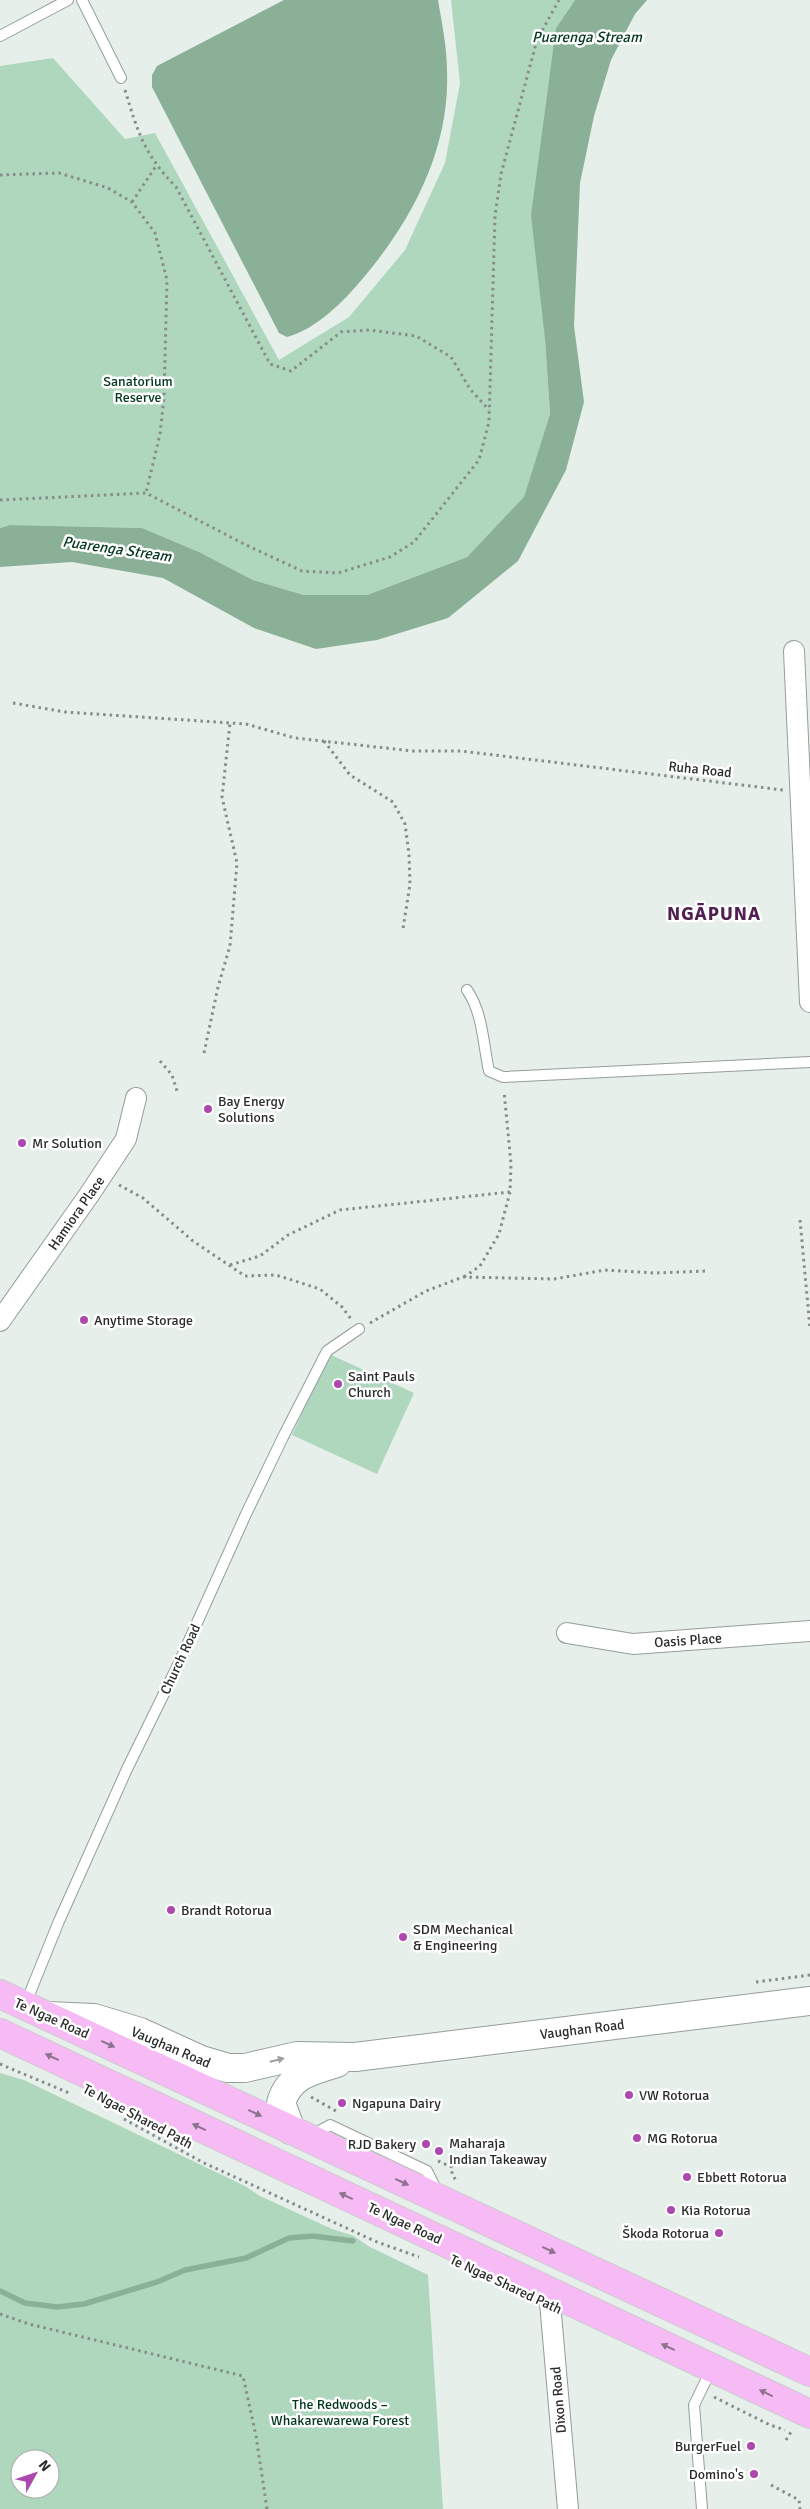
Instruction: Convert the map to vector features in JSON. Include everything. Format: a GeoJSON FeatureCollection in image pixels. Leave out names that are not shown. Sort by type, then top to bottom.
{"type":"FeatureCollection","features":[{"type":"Feature","properties":{"kind":"highway","name":"Te Ngae Road"},"geometry":{"type":"LineString","coordinates":[[0,1994],[810,2372]]}},
{"type":"Feature","properties":{"kind":"highway","name":"Te Ngae Road"},"geometry":{"type":"LineString","coordinates":[[0,2032],[549,2291],[707,2379],[800,2427]]}},
{"type":"Feature","properties":{"kind":"street"},"geometry":{"type":"LineString","coordinates":[[794,651],[810,1002]]}},
{"type":"Feature","properties":{"kind":"street","name":"Hamiora Place"},"geometry":{"type":"LineString","coordinates":[[0,1322],[126,1139],[136,1098]]}},
{"type":"Feature","properties":{"kind":"street","name":"Oasis Place"},"geometry":{"type":"LineString","coordinates":[[568,1634],[633,1644],[810,1630]]}},
{"type":"Feature","properties":{"kind":"street","name":"Vaughan Road"},"geometry":{"type":"LineString","coordinates":[[36,2011],[94,2018],[140,2032],[201,2060],[228,2068],[245,2068],[296,2056],[355,2057],[810,2001]]}},
{"type":"Feature","properties":{"kind":"street","name":"Vaughan Road"},"geometry":{"type":"LineString","coordinates":[[299,2134],[281,2103],[287,2086],[303,2074],[355,2057]]}},
{"type":"Feature","properties":{"kind":"street","name":"Dixon Road"},"geometry":{"type":"LineString","coordinates":[[549,2291],[568,2509]]}},
{"type":"Feature","properties":{"kind":"lane"},"geometry":{"type":"LineString","coordinates":[[0,36],[68,0]]}},
{"type":"Feature","properties":{"kind":"lane"},"geometry":{"type":"LineString","coordinates":[[82,0],[121,78]]}},
{"type":"Feature","properties":{"kind":"lane"},"geometry":{"type":"LineString","coordinates":[[467,990],[473,998],[484,1037],[490,1071],[503,1077],[810,1062]]}},
{"type":"Feature","properties":{"kind":"lane","name":"Church Road"},"geometry":{"type":"LineString","coordinates":[[36,2011],[59,1921],[127,1769],[178,1665],[267,1471],[327,1351],[359,1329]]}},
{"type":"Feature","properties":{"kind":"lane"},"geometry":{"type":"LineString","coordinates":[[702,2509],[694,2405],[707,2379]]}},
{"type":"Feature","properties":{"kind":"path"},"geometry":{"type":"LineString","coordinates":[[0,500],[146,493],[246,545],[302,571],[338,573],[390,557],[414,542],[478,460],[488,422],[489,410],[495,216],[501,174],[537,40],[559,0]]}},
{"type":"Feature","properties":{"kind":"path"},"geometry":{"type":"LineString","coordinates":[[121,78],[139,136],[156,166],[176,187],[270,364],[291,372],[341,332],[368,330],[416,336],[451,357],[470,389],[489,410]]}},
{"type":"Feature","properties":{"kind":"path"},"geometry":{"type":"LineString","coordinates":[[132,202],[156,166]]}},
{"type":"Feature","properties":{"kind":"path"},"geometry":{"type":"LineString","coordinates":[[0,175],[59,173],[108,188],[132,202],[155,233],[167,280],[164,397],[160,434],[146,493]]}},
{"type":"Feature","properties":{"kind":"path","name":"Ruha Road"},"geometry":{"type":"LineString","coordinates":[[13,702],[65,712],[246,724],[295,738],[413,751],[460,751],[558,762],[597,769],[801,792]]}},
{"type":"Feature","properties":{"kind":"path"},"geometry":{"type":"LineString","coordinates":[[204,1053],[218,987],[230,946],[237,863],[222,797],[230,723]]}},
{"type":"Feature","properties":{"kind":"path"},"geometry":{"type":"LineString","coordinates":[[324,741],[350,775],[393,802],[405,824],[410,854],[410,884],[403,929]]}},
{"type":"Feature","properties":{"kind":"path"},"geometry":{"type":"LineString","coordinates":[[160,1061],[172,1075],[177,1091]]}},
{"type":"Feature","properties":{"kind":"path"},"geometry":{"type":"LineString","coordinates":[[102,1176],[143,1198],[192,1241],[246,1276],[276,1275],[320,1288],[342,1307],[359,1329],[426,1290],[463,1277],[480,1266],[499,1234],[510,1192],[511,1164],[503,1077]]}},
{"type":"Feature","properties":{"kind":"path"},"geometry":{"type":"LineString","coordinates":[[229,1265],[260,1256],[288,1235],[340,1210],[510,1192]]}},
{"type":"Feature","properties":{"kind":"path"},"geometry":{"type":"LineString","coordinates":[[800,1220],[810,1328]]}},
{"type":"Feature","properties":{"kind":"path"},"geometry":{"type":"LineString","coordinates":[[463,1277],[554,1279],[605,1270],[655,1273],[707,1271]]}},
{"type":"Feature","properties":{"kind":"path","name":"Te Ngae Shared Path"},"geometry":{"type":"LineString","coordinates":[[0,2064],[76,2096]]}},
{"type":"Feature","properties":{"kind":"path","name":"Te Ngae Shared Path"},"geometry":{"type":"LineString","coordinates":[[119,2116],[202,2162],[377,2242],[425,2260]]}},
{"type":"Feature","properties":{"kind":"path"},"geometry":{"type":"LineString","coordinates":[[0,2314],[29,2324],[243,2376],[256,2436],[267,2509]]}},
{"type":"Feature","properties":{"kind":"path"},"geometry":{"type":"LineString","coordinates":[[707,2379],[770,2425],[800,2427]]}},
{"type":"Feature","properties":{"kind":"path"},"geometry":{"type":"LineString","coordinates":[[768,2431],[770,2425]]}},
{"type":"Feature","properties":{"kind":"path"},"geometry":{"type":"LineString","coordinates":[[786,2440],[800,2427]]}},
{"type":"Feature","properties":{"kind":"path"},"geometry":{"type":"LineString","coordinates":[[771,2485],[799,2500],[800,2509]]}},
{"type":"Feature","properties":{"kind":"green space","name":"Sanatorium Reserve"},"geometry":{"type":"Polygon","coordinates":[[[451,0],[575,0],[556,28],[545,339],[550,414],[524,498],[467,557],[367,595],[304,595],[253,580],[199,552],[142,528],[10,525],[0,528],[0,66],[53,58],[125,139],[155,133],[279,360],[349,317],[405,250],[445,163],[460,83],[451,0]]]}},
{"type":"Feature","properties":{"kind":"green space"},"geometry":{"type":"Polygon","coordinates":[[[329,1354],[414,1393],[377,1474],[292,1435],[329,1354]]]}},
{"type":"Feature","properties":{"kind":"green space","name":"The Redwoods – Whakarewarewa Forest"},"geometry":{"type":"Polygon","coordinates":[[[0,2073],[24,2080],[245,2186],[260,2196],[332,2229],[354,2236],[368,2246],[428,2275],[443,2509],[0,2509],[0,2073]]]}},
{"type":"Feature","properties":{"kind":"water"},"geometry":{"type":"Polygon","coordinates":[[[284,0],[438,0],[447,71],[446,100],[442,128],[435,155],[425,182],[398,232],[364,277],[339,304],[309,328],[287,337],[279,333],[152,87],[152,75],[157,66],[284,0]]]}},
{"type":"Feature","properties":{"kind":"water","name":"Puarenga Stream"},"geometry":{"type":"Polygon","coordinates":[[[575,0],[647,0],[635,14],[611,60],[594,116],[580,183],[574,326],[584,402],[566,470],[518,561],[448,618],[377,640],[316,649],[254,628],[163,578],[72,562],[0,567],[0,528],[10,525],[142,528],[199,552],[253,580],[304,595],[367,595],[467,557],[524,497],[550,414],[545,339],[531,215],[556,28],[575,0]]]}},
{"type":"Feature","properties":{"kind":"waterway"},"geometry":{"type":"LineString","coordinates":[[0,2291],[25,2303],[57,2307],[84,2304],[157,2282],[185,2270],[246,2258],[289,2238],[313,2236],[353,2241]]}},
{"type":"Feature","properties":{"kind":"place","name":"Bay Energy Solutions"},"geometry":{"type":"Point","coordinates":[208,1109]}},
{"type":"Feature","properties":{"kind":"place","name":"Mr Solution"},"geometry":{"type":"Point","coordinates":[22,1143]}},
{"type":"Feature","properties":{"kind":"place","name":"Anytime Storage"},"geometry":{"type":"Point","coordinates":[84,1320]}},
{"type":"Feature","properties":{"kind":"place","name":"Saint Pauls Church"},"geometry":{"type":"Point","coordinates":[338,1384]}},
{"type":"Feature","properties":{"kind":"place","name":"Brandt Rotorua"},"geometry":{"type":"Point","coordinates":[171,1910]}},
{"type":"Feature","properties":{"kind":"place","name":"SDM Mechanical & Engineering"},"geometry":{"type":"Point","coordinates":[403,1937]}},
{"type":"Feature","properties":{"kind":"place","name":"VW Rotorua"},"geometry":{"type":"Point","coordinates":[629,2095]}},
{"type":"Feature","properties":{"kind":"place","name":"Ngapuna Dairy"},"geometry":{"type":"Point","coordinates":[342,2103]}},
{"type":"Feature","properties":{"kind":"place","name":"MG Rotorua"},"geometry":{"type":"Point","coordinates":[637,2138]}},
{"type":"Feature","properties":{"kind":"place","name":"RJD Bakery"},"geometry":{"type":"Point","coordinates":[426,2144]}},
{"type":"Feature","properties":{"kind":"place","name":"Maharaja Indian Takeaway"},"geometry":{"type":"Point","coordinates":[439,2151]}},
{"type":"Feature","properties":{"kind":"place","name":"Ebbett Rotorua"},"geometry":{"type":"Point","coordinates":[687,2177]}},
{"type":"Feature","properties":{"kind":"place","name":"Kia Rotorua"},"geometry":{"type":"Point","coordinates":[671,2210]}},
{"type":"Feature","properties":{"kind":"place","name":"Škoda Rotorua"},"geometry":{"type":"Point","coordinates":[719,2233]}},
{"type":"Feature","properties":{"kind":"place","name":"BurgerFuel"},"geometry":{"type":"Point","coordinates":[751,2446]}},
{"type":"Feature","properties":{"kind":"place","name":"Domino's"},"geometry":{"type":"Point","coordinates":[754,2474]}},
{"type":"Feature","properties":{"kind":"district","name":"NGĀPUNA"},"geometry":{"type":"Point","coordinates":[714,913]}}]}
